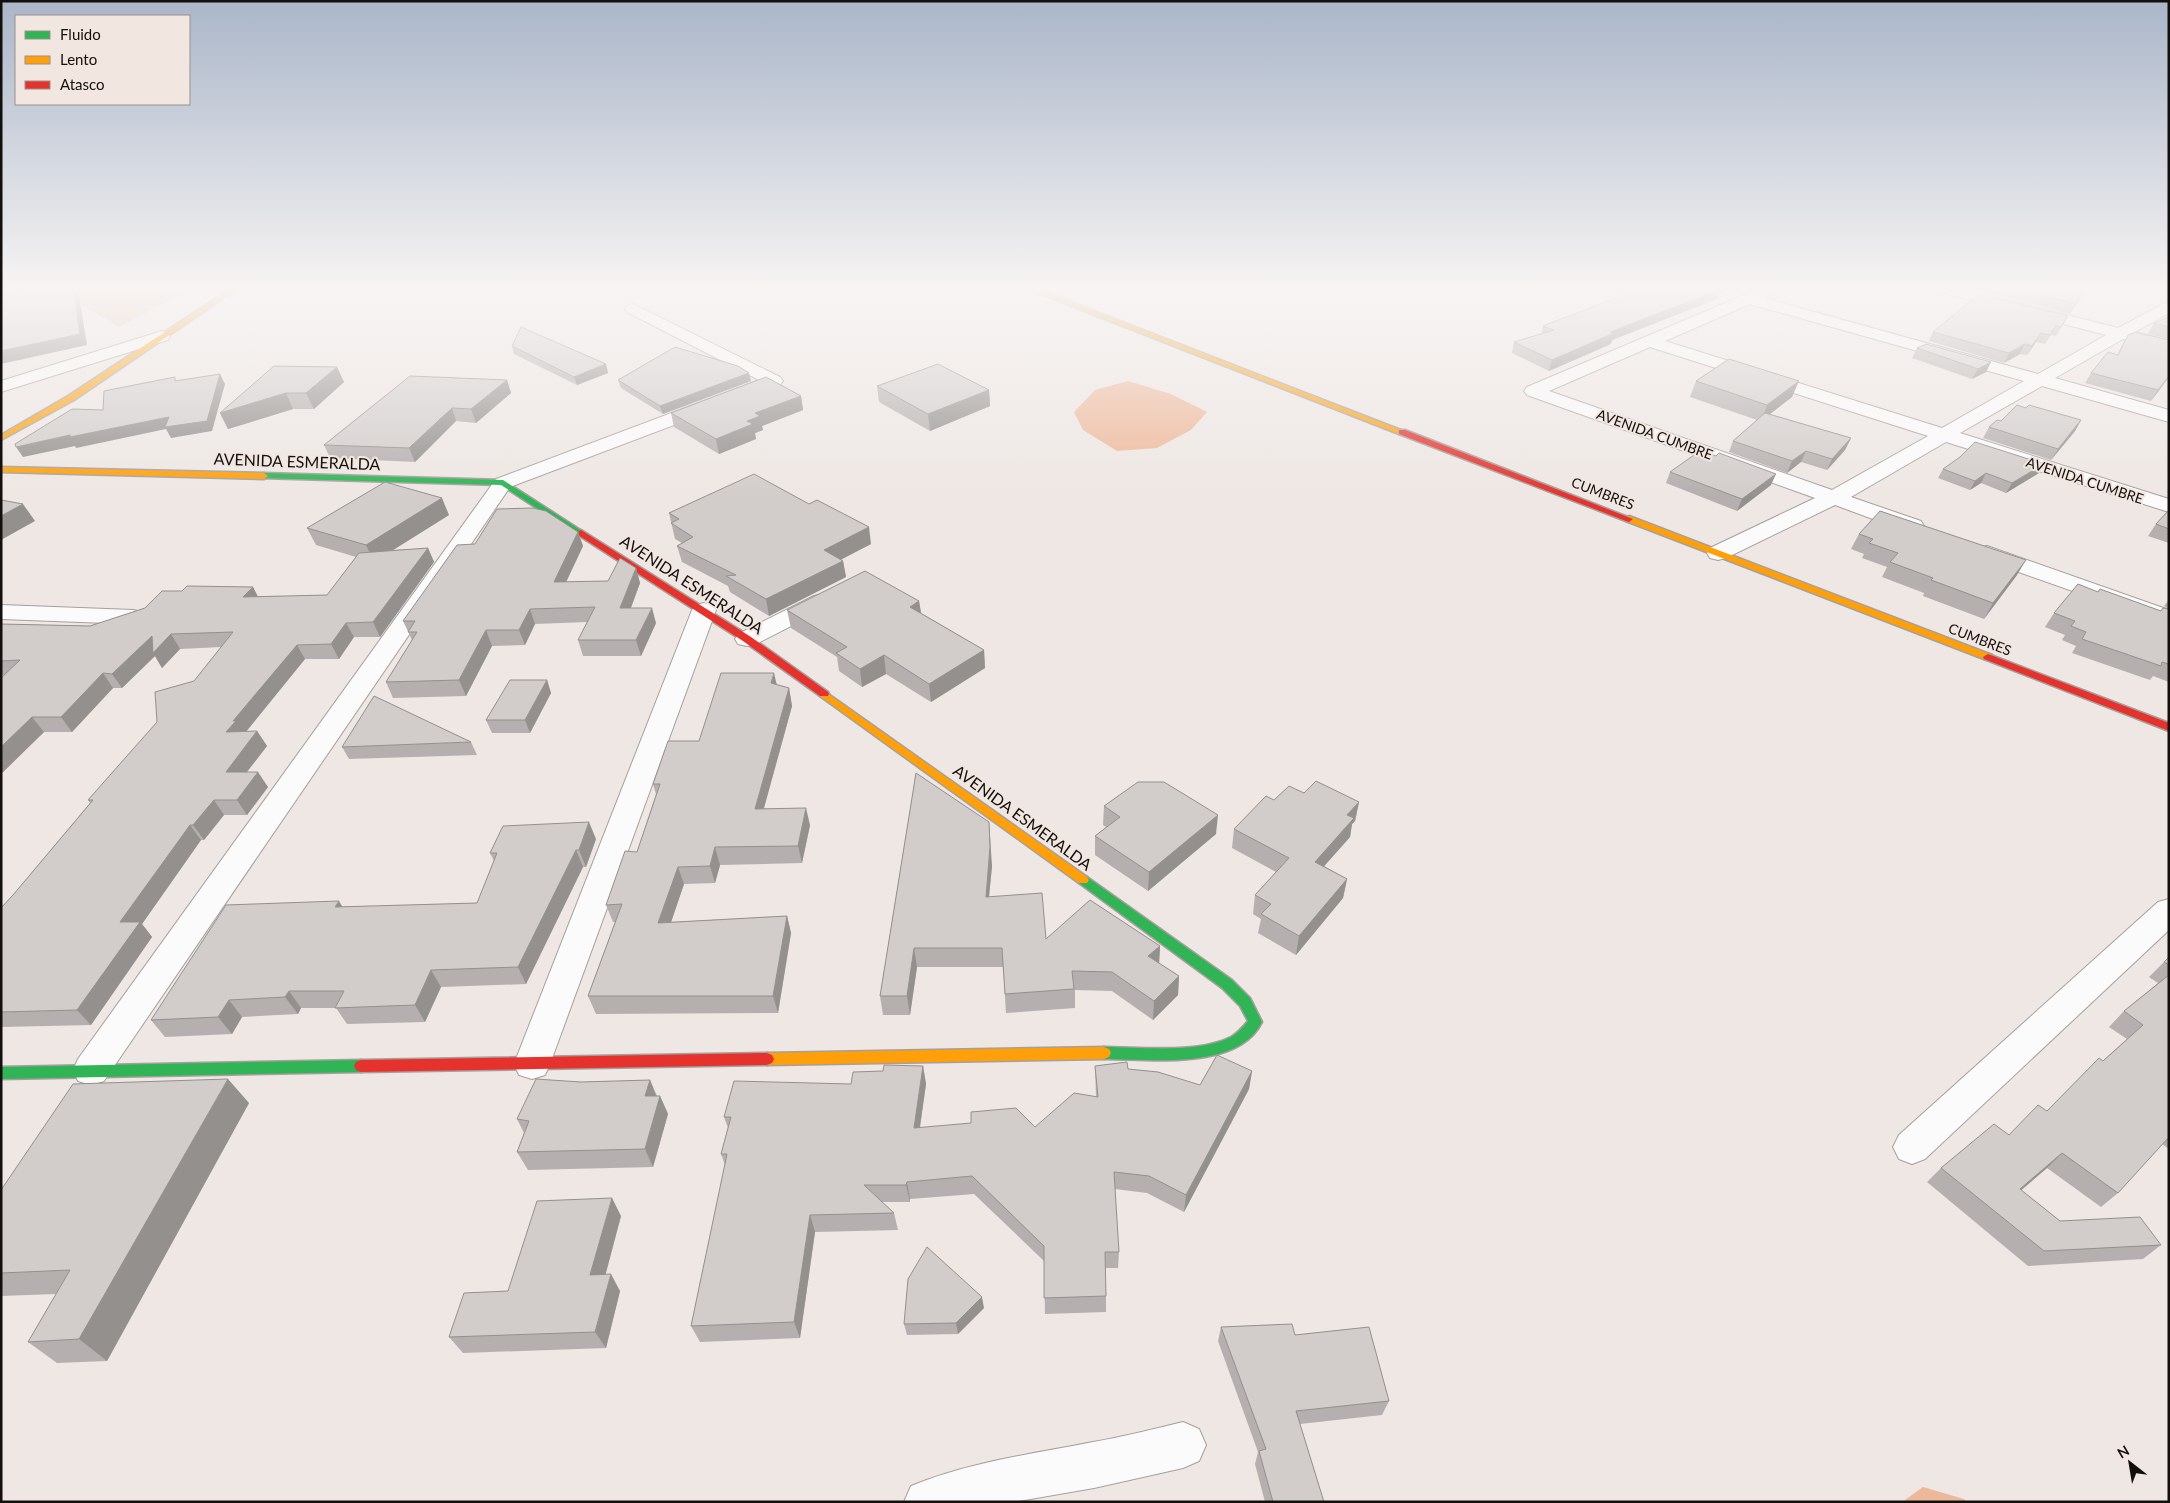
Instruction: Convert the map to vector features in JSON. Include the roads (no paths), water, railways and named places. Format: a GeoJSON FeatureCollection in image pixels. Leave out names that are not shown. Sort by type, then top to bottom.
{"type":"FeatureCollection","features":[{"type":"Feature","properties":{"kind":"street"},"geometry":{"type":"LineString","coordinates":[[1,387],[95,357]]}},
{"type":"Feature","properties":{"kind":"street"},"geometry":{"type":"LineString","coordinates":[[1,438],[71,398],[131,357]]}},
{"type":"Feature","properties":{"kind":"street"},"geometry":{"type":"LineString","coordinates":[[91,1070],[503,483],[774,381],[727,357]]}},
{"type":"Feature","properties":{"kind":"street","name":"CUMBRES"},"geometry":{"type":"LineString","coordinates":[[1208,357],[2169,727]]}},
{"type":"Feature","properties":{"kind":"street","name":"AVENIDA CUMBRE"},"geometry":{"type":"LineString","coordinates":[[1611,357],[1533,391],[1936,534]]}},
{"type":"Feature","properties":{"kind":"street","name":"AVENIDA CUMBRE"},"geometry":{"type":"LineString","coordinates":[[1699,357],[2169,506]]}},
{"type":"Feature","properties":{"kind":"street"},"geometry":{"type":"LineString","coordinates":[[1959,357],[2169,416]]}},
{"type":"Feature","properties":{"kind":"street"},"geometry":{"type":"LineString","coordinates":[[1718,553],[1834,498],[2080,357]]}},
{"type":"Feature","properties":{"kind":"street","name":"AVENIDA ESMERALDA"},"geometry":{"type":"LineString","coordinates":[[1,469],[503,483],[747,639],[1227,984],[1245,1002],[1255,1022],[1247,1034],[1224,1048],[1194,1051],[532,1064]]}},
{"type":"Feature","properties":{"kind":"street"},"geometry":{"type":"LineString","coordinates":[[1964,544],[2169,618]]}},
{"type":"Feature","properties":{"kind":"street"},"geometry":{"type":"LineString","coordinates":[[747,639],[842,591]]}},
{"type":"Feature","properties":{"kind":"street"},"geometry":{"type":"LineString","coordinates":[[1,1073],[532,1064],[704,610]]}},
{"type":"Feature","properties":{"kind":"street"},"geometry":{"type":"LineString","coordinates":[[1,612],[133,617]]}},
{"type":"Feature","properties":{"kind":"street"},"geometry":{"type":"LineString","coordinates":[[1912,1148],[2169,911]]}},
{"type":"Feature","properties":{"kind":"street"},"geometry":{"type":"LineString","coordinates":[[927,1502],[1012,1479],[1094,1465],[1183,1445]]}}]}
